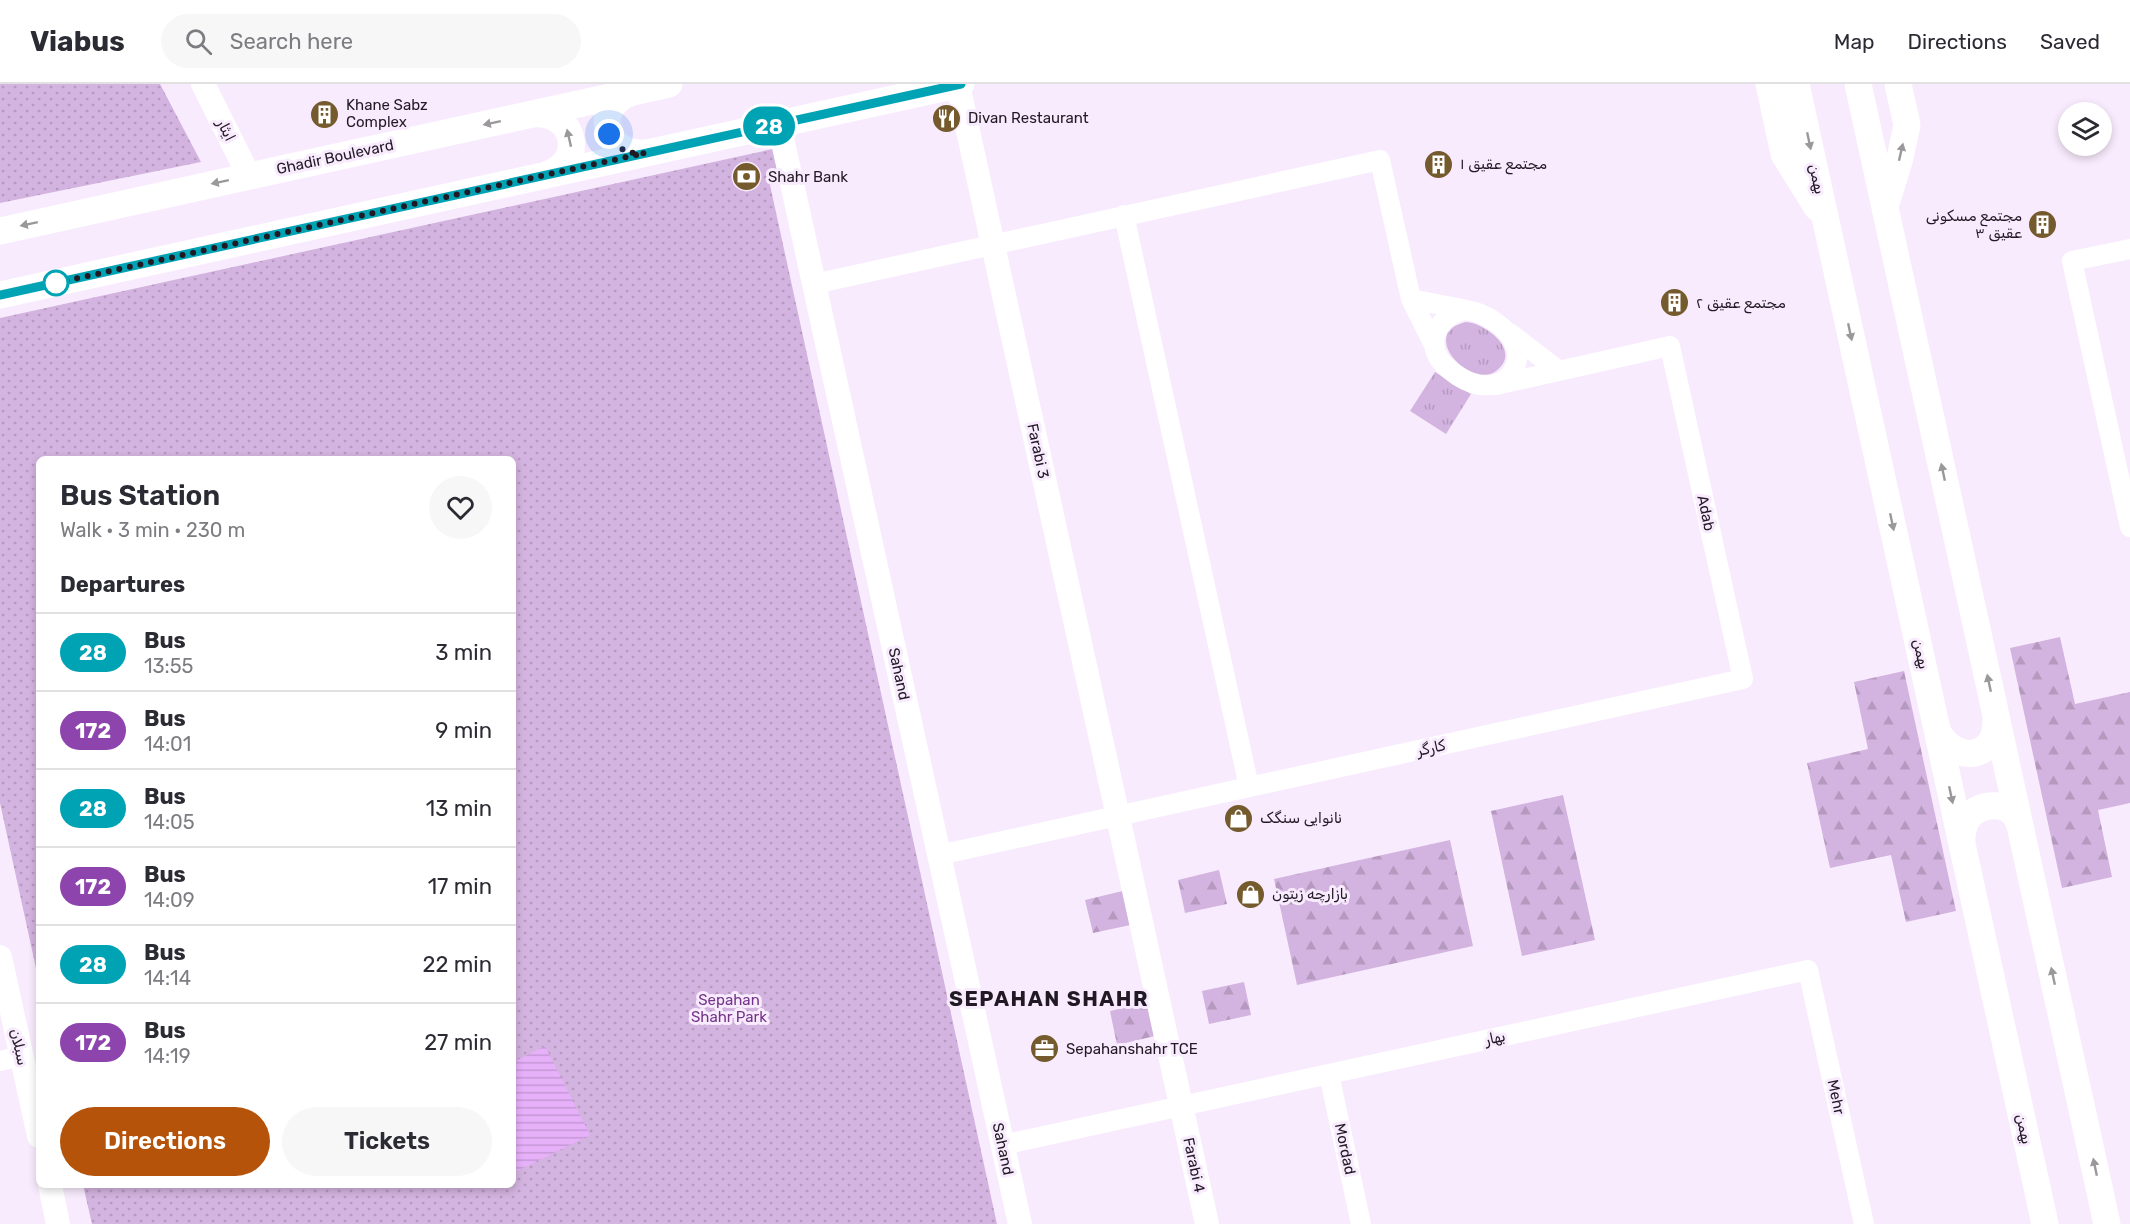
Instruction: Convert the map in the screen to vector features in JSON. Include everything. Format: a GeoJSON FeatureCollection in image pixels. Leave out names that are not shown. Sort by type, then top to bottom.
{"type":"FeatureCollection","features":[{"type":"Feature","properties":{"kind":"main road","name":"Ghadir Boulevard"},"geometry":{"type":"LineString","coordinates":[[0,231],[669,84]]}},
{"type":"Feature","properties":{"kind":"main road"},"geometry":{"type":"LineString","coordinates":[[0,295],[959,84]]}},
{"type":"Feature","properties":{"kind":"main road"},"geometry":{"type":"LineString","coordinates":[[1769,84],[1784,154],[1826,221]]}},
{"type":"Feature","properties":{"kind":"main road","name":"بهمن"},"geometry":{"type":"LineString","coordinates":[[1796,84],[2045,1224]]}},
{"type":"Feature","properties":{"kind":"main road"},"geometry":{"type":"LineString","coordinates":[[1858,84],[2107,1224]]}},
{"type":"Feature","properties":{"kind":"main road"},"geometry":{"type":"LineString","coordinates":[[1885,208],[1907,125],[1898,84]]}},
{"type":"Feature","properties":{"kind":"main road"},"geometry":{"type":"LineString","coordinates":[[632,92],[622,96],[609,110],[608,129],[611,139],[626,152],[645,153]]}},
{"type":"Feature","properties":{"kind":"main road"},"geometry":{"type":"LineString","coordinates":[[533,114],[543,113],[561,121],[571,138],[572,147],[569,157],[556,171],[547,175]]}},
{"type":"Feature","properties":{"kind":"main road"},"geometry":{"type":"LineString","coordinates":[[1937,729],[1940,738],[1947,746],[1955,751],[1969,754],[1989,745],[1994,737],[1996,716]]}},
{"type":"Feature","properties":{"kind":"main road"},"geometry":{"type":"LineString","coordinates":[[1962,843],[1964,824],[1969,815],[1981,807],[1996,805],[2005,807],[2013,813],[2021,830]]}},
{"type":"Feature","properties":{"kind":"street","name":"ایثار"},"geometry":{"type":"LineString","coordinates":[[203,84],[249,176]]}},
{"type":"Feature","properties":{"kind":"street","name":"Farabi 3"},"geometry":{"type":"LineString","coordinates":[[959,84],[1181,1106]]}},
{"type":"Feature","properties":{"kind":"street","name":"Sahand"},"geometry":{"type":"LineString","coordinates":[[779,124],[1020,1224]]}},
{"type":"Feature","properties":{"kind":"street"},"geometry":{"type":"LineString","coordinates":[[814,284],[1380,160],[1411,299],[1442,364],[1476,385],[1496,385],[1558,371]]}},
{"type":"Feature","properties":{"kind":"street"},"geometry":{"type":"LineString","coordinates":[[1124,215],[1249,787]]}},
{"type":"Feature","properties":{"kind":"street"},"geometry":{"type":"LineString","coordinates":[[2130,249],[2072,261],[2130,527]]}},
{"type":"Feature","properties":{"kind":"street"},"geometry":{"type":"LineString","coordinates":[[1411,299],[1476,311],[1485,315],[1558,371]]}},
{"type":"Feature","properties":{"kind":"street"},"geometry":{"type":"LineString","coordinates":[[1434,345],[1440,325],[1446,318],[1455,312],[1476,311]]}},
{"type":"Feature","properties":{"kind":"street"},"geometry":{"type":"LineString","coordinates":[[1496,385],[1505,379],[1516,362],[1517,352],[1510,333]]}},
{"type":"Feature","properties":{"kind":"street","name":"Adab"},"geometry":{"type":"LineString","coordinates":[[1558,371],[1670,346],[1743,679]]}},
{"type":"Feature","properties":{"kind":"street","name":"کارگر"},"geometry":{"type":"LineString","coordinates":[[939,855],[1743,679]]}},
{"type":"Feature","properties":{"kind":"street","name":"سبلان"},"geometry":{"type":"LineString","coordinates":[[0,957],[11,1059],[36,1128]]}},
{"type":"Feature","properties":{"kind":"street","name":"بهار"},"geometry":{"type":"LineString","coordinates":[[1002,1145],[1808,970]]}},
{"type":"Feature","properties":{"kind":"street","name":"Mehr"},"geometry":{"type":"LineString","coordinates":[[1808,970],[1864,1224]]}},
{"type":"Feature","properties":{"kind":"street","name":"Mordad"},"geometry":{"type":"LineString","coordinates":[[1329,1074],[1361,1224]]}},
{"type":"Feature","properties":{"kind":"street","name":"Farabi 4"},"geometry":{"type":"LineString","coordinates":[[1181,1106],[1207,1224]]}},
{"type":"Feature","properties":{"kind":"street"},"geometry":{"type":"LineString","coordinates":[[51,1188],[58,1224]]}},
{"type":"Feature","properties":{"kind":"green space"},"geometry":{"type":"Polygon","coordinates":[[[0,84],[160,84],[201,162],[0,203],[0,84]]]}},
{"type":"Feature","properties":{"kind":"green space","name":"Sepahan Shahr Park"},"geometry":{"type":"Polygon","coordinates":[[[782,147],[789,180],[770,185],[997,1224],[92,1224],[84,1188],[516,1188],[516,456],[36,456],[36,968],[0,803],[0,318],[782,147]]]}},
{"type":"Feature","properties":{"kind":"green space"},"geometry":{"type":"Polygon","coordinates":[[[1466,322],[1483,327],[1504,347],[1506,355],[1496,371],[1486,375],[1474,373],[1453,358],[1447,347],[1446,337],[1452,328],[1466,322]]]}},
{"type":"Feature","properties":{"kind":"green space"},"geometry":{"type":"Polygon","coordinates":[[[1435,372],[1471,394],[1446,434],[1410,411],[1435,372]]]}},
{"type":"Feature","properties":{"kind":"green space"},"geometry":{"type":"Polygon","coordinates":[[[2060,637],[2075,704],[2130,692],[2130,803],[2098,810],[2112,877],[2062,888],[2010,648],[2060,637]]]}},
{"type":"Feature","properties":{"kind":"green space"},"geometry":{"type":"Polygon","coordinates":[[[1904,671],[1956,911],[1906,922],[1891,855],[1830,868],[1807,763],[1868,749],[1854,682],[1904,671]]]}},
{"type":"Feature","properties":{"kind":"green space"},"geometry":{"type":"Polygon","coordinates":[[[1563,795],[1595,940],[1522,956],[1491,811],[1563,795]]]}},
{"type":"Feature","properties":{"kind":"green space"},"geometry":{"type":"Polygon","coordinates":[[[1450,840],[1473,946],[1297,985],[1274,879],[1450,840]]]}},
{"type":"Feature","properties":{"kind":"green space"},"geometry":{"type":"Polygon","coordinates":[[[1219,870],[1227,904],[1185,913],[1178,880],[1219,870]]]}},
{"type":"Feature","properties":{"kind":"green space"},"geometry":{"type":"Polygon","coordinates":[[[1127,890],[1135,924],[1093,933],[1085,900],[1127,890]]]}},
{"type":"Feature","properties":{"kind":"green space"},"geometry":{"type":"Polygon","coordinates":[[[1244,982],[1251,1015],[1209,1024],[1202,991],[1244,982]]]}},
{"type":"Feature","properties":{"kind":"green space"},"geometry":{"type":"Polygon","coordinates":[[[1152,1002],[1159,1035],[1117,1045],[1110,1011],[1152,1002]]]}},
{"type":"Feature","properties":{"kind":"shaded area"},"geometry":{"type":"Polygon","coordinates":[[[545,1046],[590,1135],[516,1172],[516,1060],[545,1046]]]}},
{"type":"Feature","properties":{"kind":"bus line","name":"28"},"geometry":{"type":"LineString","coordinates":[[0,295],[961,84]]}},
{"type":"Feature","properties":{"kind":"place","name":"Khane Sabz Complex"},"geometry":{"type":"Point","coordinates":[325,114]}},
{"type":"Feature","properties":{"kind":"place","name":"Divan Restaurant"},"geometry":{"type":"Point","coordinates":[947,118]}},
{"type":"Feature","properties":{"kind":"place","name":"مجتمع عقیق ۱"},"geometry":{"type":"Point","coordinates":[1439,164]}},
{"type":"Feature","properties":{"kind":"place","name":"Shahr Bank"},"geometry":{"type":"Point","coordinates":[747,177]}},
{"type":"Feature","properties":{"kind":"place","name":"مجتمع مسکونی عقیق ۳"},"geometry":{"type":"Point","coordinates":[2043,225]}},
{"type":"Feature","properties":{"kind":"place","name":"مجتمع عقیق ۲"},"geometry":{"type":"Point","coordinates":[1675,303]}},
{"type":"Feature","properties":{"kind":"place","name":"نانوایی سنگک"},"geometry":{"type":"Point","coordinates":[1239,818]}},
{"type":"Feature","properties":{"kind":"place","name":"بازارچه زیتون"},"geometry":{"type":"Point","coordinates":[1251,894]}},
{"type":"Feature","properties":{"kind":"place","name":"Sepahanshahr TCE"},"geometry":{"type":"Point","coordinates":[1045,1049]}},
{"type":"Feature","properties":{"kind":"district","name":"SEPAHAN SHAHR"},"geometry":{"type":"Point","coordinates":[1049,999]}},
{"type":"Feature","properties":{"kind":"route"},"geometry":{"type":"LineString","coordinates":[[56,283],[645,153],[626,152],[611,139],[609,134]]}}]}
